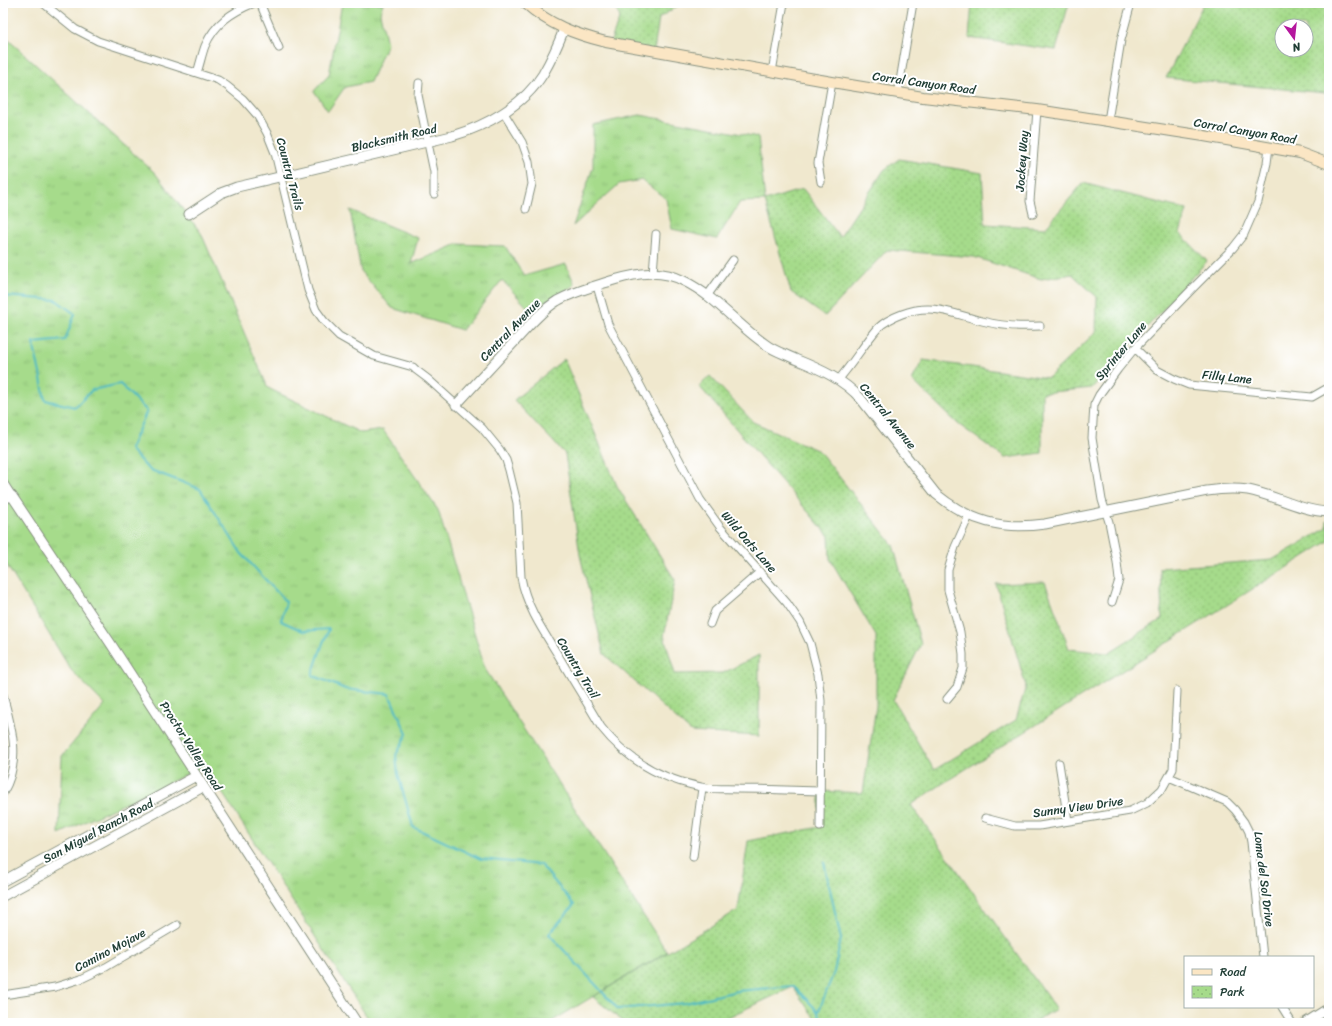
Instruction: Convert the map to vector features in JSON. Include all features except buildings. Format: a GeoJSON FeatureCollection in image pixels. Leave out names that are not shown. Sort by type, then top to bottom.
{"type":"FeatureCollection","features":[{"type":"Feature","properties":{"kind":"main road","name":"Corral Canyon Road"},"geometry":{"type":"LineString","coordinates":[[525,3],[548,21],[564,29],[584,37],[606,42],[923,97],[1037,110],[1269,147],[1310,156],[1329,164]]}},
{"type":"Feature","properties":{"kind":"street","name":"Country Trails"},"geometry":{"type":"LineString","coordinates":[[43,3],[75,28],[98,41],[218,80],[227,86],[250,107],[270,138],[275,153],[308,290],[316,310],[324,321],[339,336],[374,356],[412,367],[428,379],[456,405]]}},
{"type":"Feature","properties":{"kind":"street"},"geometry":{"type":"LineString","coordinates":[[198,73],[205,46],[216,27],[228,16],[254,3]]}},
{"type":"Feature","properties":{"kind":"street"},"geometry":{"type":"LineString","coordinates":[[260,3],[279,48]]}},
{"type":"Feature","properties":{"kind":"street"},"geometry":{"type":"LineString","coordinates":[[772,72],[784,3]]}},
{"type":"Feature","properties":{"kind":"street"},"geometry":{"type":"LineString","coordinates":[[898,93],[913,3]]}},
{"type":"Feature","properties":{"kind":"street"},"geometry":{"type":"LineString","coordinates":[[1108,121],[1121,40],[1131,3]]}},
{"type":"Feature","properties":{"kind":"street","name":"Blacksmith Road"},"geometry":{"type":"LineString","coordinates":[[189,214],[221,193],[237,187],[428,142],[472,130],[488,123],[504,113],[529,91],[542,76],[564,29]]}},
{"type":"Feature","properties":{"kind":"street"},"geometry":{"type":"LineString","coordinates":[[821,182],[818,163],[832,82]]}},
{"type":"Feature","properties":{"kind":"street"},"geometry":{"type":"LineString","coordinates":[[419,83],[418,96],[434,172],[434,194]]}},
{"type":"Feature","properties":{"kind":"street","name":"Jockey Way"},"geometry":{"type":"LineString","coordinates":[[1033,214],[1030,201],[1037,110]]}},
{"type":"Feature","properties":{"kind":"street"},"geometry":{"type":"LineString","coordinates":[[504,113],[522,142],[529,162],[532,184],[526,209]]}},
{"type":"Feature","properties":{"kind":"street","name":"Sprinter Lane"},"geometry":{"type":"LineString","coordinates":[[1112,602],[1119,580],[1117,562],[1102,500],[1092,438],[1094,405],[1113,376],[1135,348],[1233,248],[1244,234],[1258,202],[1269,147]]}},
{"type":"Feature","properties":{"kind":"street"},"geometry":{"type":"LineString","coordinates":[[653,273],[656,234]]}},
{"type":"Feature","properties":{"kind":"street"},"geometry":{"type":"LineString","coordinates":[[708,296],[733,260]]}},
{"type":"Feature","properties":{"kind":"street","name":"Central Avenue"},"geometry":{"type":"LineString","coordinates":[[456,405],[547,308],[564,297],[597,286],[632,275],[653,273],[669,275],[683,280],[708,296],[746,331],[766,345],[778,352],[822,370],[839,379],[854,391],[936,494],[945,502],[969,516],[993,524],[1022,527],[1045,524],[1207,491],[1230,489],[1247,490],[1307,509],[1329,512]]}},
{"type":"Feature","properties":{"kind":"street","name":"Wild Oats Lane"},"geometry":{"type":"LineString","coordinates":[[597,286],[608,324],[700,499],[720,527],[794,612],[805,632],[814,654],[821,701],[820,827]]}},
{"type":"Feature","properties":{"kind":"street"},"geometry":{"type":"LineString","coordinates":[[839,379],[879,328],[892,318],[915,310],[940,309],[983,322],[1015,327],[1040,326]]}},
{"type":"Feature","properties":{"kind":"street","name":"Filly Lane"},"geometry":{"type":"LineString","coordinates":[[1135,348],[1158,370],[1189,385],[1312,397],[1326,389]]}},
{"type":"Feature","properties":{"kind":"street","name":"Country Trail"},"geometry":{"type":"LineString","coordinates":[[456,405],[482,428],[506,460],[517,503],[519,561],[523,586],[530,605],[544,633],[601,727],[612,740],[624,752],[648,768],[669,778],[702,788],[820,791]]}},
{"type":"Feature","properties":{"kind":"street","name":"Proctor Valley Road"},"geometry":{"type":"LineString","coordinates":[[3,482],[111,644],[357,1023]]}},
{"type":"Feature","properties":{"kind":"street"},"geometry":{"type":"LineString","coordinates":[[3,501],[12,496]]}},
{"type":"Feature","properties":{"kind":"street"},"geometry":{"type":"LineString","coordinates":[[947,699],[957,687],[963,668],[960,632],[948,590],[948,570],[955,547],[969,516]]}},
{"type":"Feature","properties":{"kind":"street"},"geometry":{"type":"LineString","coordinates":[[710,624],[715,611],[760,572]]}},
{"type":"Feature","properties":{"kind":"street","name":"Sunny View Drive"},"geometry":{"type":"LineString","coordinates":[[985,818],[1015,826],[1039,826],[1130,811],[1147,803],[1158,794],[1173,769],[1177,690]]}},
{"type":"Feature","properties":{"kind":"street"},"geometry":{"type":"LineString","coordinates":[[3,695],[9,716],[14,747],[12,771],[8,784],[3,793]]}},
{"type":"Feature","properties":{"kind":"street"},"geometry":{"type":"LineString","coordinates":[[1060,764],[1068,821]]}},
{"type":"Feature","properties":{"kind":"street","name":"San Miguel Ranch Road"},"geometry":{"type":"LineString","coordinates":[[3,881],[196,776]]}},
{"type":"Feature","properties":{"kind":"street","name":"Loma del Sol Drive"},"geometry":{"type":"LineString","coordinates":[[1169,777],[1227,802],[1244,822],[1249,832],[1251,842],[1263,956]]}},
{"type":"Feature","properties":{"kind":"street","name":"San Miguel Ranch Road"},"geometry":{"type":"LineString","coordinates":[[3,896],[203,787]]}},
{"type":"Feature","properties":{"kind":"street"},"geometry":{"type":"LineString","coordinates":[[693,857],[702,788]]}},
{"type":"Feature","properties":{"kind":"street","name":"Camino Mojave"},"geometry":{"type":"LineString","coordinates":[[3,995],[55,987],[81,979],[177,925]]}},
{"type":"Feature","properties":{"kind":"street"},"geometry":{"type":"LineString","coordinates":[[1283,1008],[1292,1023]]}},
{"type":"Feature","properties":{"kind":"street"},"geometry":{"type":"LineString","coordinates":[[1305,1023],[1329,1008]]}},
{"type":"Feature","properties":{"kind":"green space"},"geometry":{"type":"Polygon","coordinates":[[[342,3],[383,3],[380,13],[387,44],[370,82],[345,87],[328,111],[314,91],[329,75],[342,3]]]}},
{"type":"Feature","properties":{"kind":"green space"},"geometry":{"type":"Polygon","coordinates":[[[612,3],[682,3],[659,18],[654,51],[610,43],[620,17],[612,3]]]}},
{"type":"Feature","properties":{"kind":"green space"},"geometry":{"type":"Polygon","coordinates":[[[972,3],[1069,3],[1056,50],[969,38],[972,3]]]}},
{"type":"Feature","properties":{"kind":"green space"},"geometry":{"type":"Polygon","coordinates":[[[1204,3],[1329,3],[1329,97],[1325,93],[1166,78],[1204,3]]]}},
{"type":"Feature","properties":{"kind":"green space"},"geometry":{"type":"Polygon","coordinates":[[[3,35],[155,173],[201,233],[268,388],[361,433],[383,430],[438,510],[485,669],[667,952],[549,1023],[371,1023],[205,766],[59,834],[62,756],[105,705],[71,670],[3,559],[3,35]]]}},
{"type":"Feature","properties":{"kind":"green space"},"geometry":{"type":"Polygon","coordinates":[[[640,115],[758,137],[765,201],[740,202],[717,239],[672,229],[666,199],[642,180],[619,184],[573,226],[593,167],[593,125],[640,115]]]}},
{"type":"Feature","properties":{"kind":"green space"},"geometry":{"type":"Polygon","coordinates":[[[899,159],[982,173],[985,224],[1045,228],[1083,183],[1187,210],[1180,233],[1207,261],[1092,388],[1042,393],[1042,453],[1005,458],[958,424],[912,380],[923,360],[1048,378],[1096,332],[1097,297],[1072,274],[1041,279],[974,257],[887,250],[825,316],[791,292],[765,201],[803,189],[840,237],[884,170],[899,159]]]}},
{"type":"Feature","properties":{"kind":"green space"},"geometry":{"type":"Polygon","coordinates":[[[350,210],[418,238],[411,264],[458,244],[505,246],[524,276],[566,264],[575,285],[530,310],[502,280],[462,330],[392,308],[361,272],[350,210]]]}},
{"type":"Feature","properties":{"kind":"green space"},"geometry":{"type":"Polygon","coordinates":[[[564,359],[617,486],[675,580],[664,636],[675,674],[723,673],[759,655],[759,736],[691,732],[604,654],[580,555],[565,454],[514,400],[564,359]]]}},
{"type":"Feature","properties":{"kind":"green space"},"geometry":{"type":"Polygon","coordinates":[[[710,376],[753,422],[819,451],[893,545],[921,644],[893,700],[934,770],[1016,720],[1026,686],[996,584],[1045,582],[1069,649],[1108,653],[1162,619],[1160,568],[1272,560],[1327,528],[1327,521],[1329,521],[1329,541],[942,784],[911,805],[1056,1009],[1033,1023],[818,1023],[793,987],[715,1023],[625,1023],[593,997],[738,910],[748,841],[820,827],[820,791],[863,793],[876,706],[876,636],[830,559],[829,536],[699,386],[710,376]]]}},
{"type":"Feature","properties":{"kind":"waterway"},"geometry":{"type":"LineString","coordinates":[[3,296],[56,300],[75,314],[65,340],[33,343],[45,400],[75,407],[92,390],[120,384],[147,411],[130,449],[148,469],[200,489],[241,553],[286,602],[281,621],[303,631],[329,629],[312,675],[345,689],[389,694],[407,734],[396,755],[398,774],[413,827],[481,859],[541,865],[574,905],[549,934],[618,1009],[685,1003],[737,991],[793,986],[814,1007],[824,1023]]}},
{"type":"Feature","properties":{"kind":"waterway"},"geometry":{"type":"LineString","coordinates":[[818,1013],[834,972],[841,939],[824,862]]}}]}
